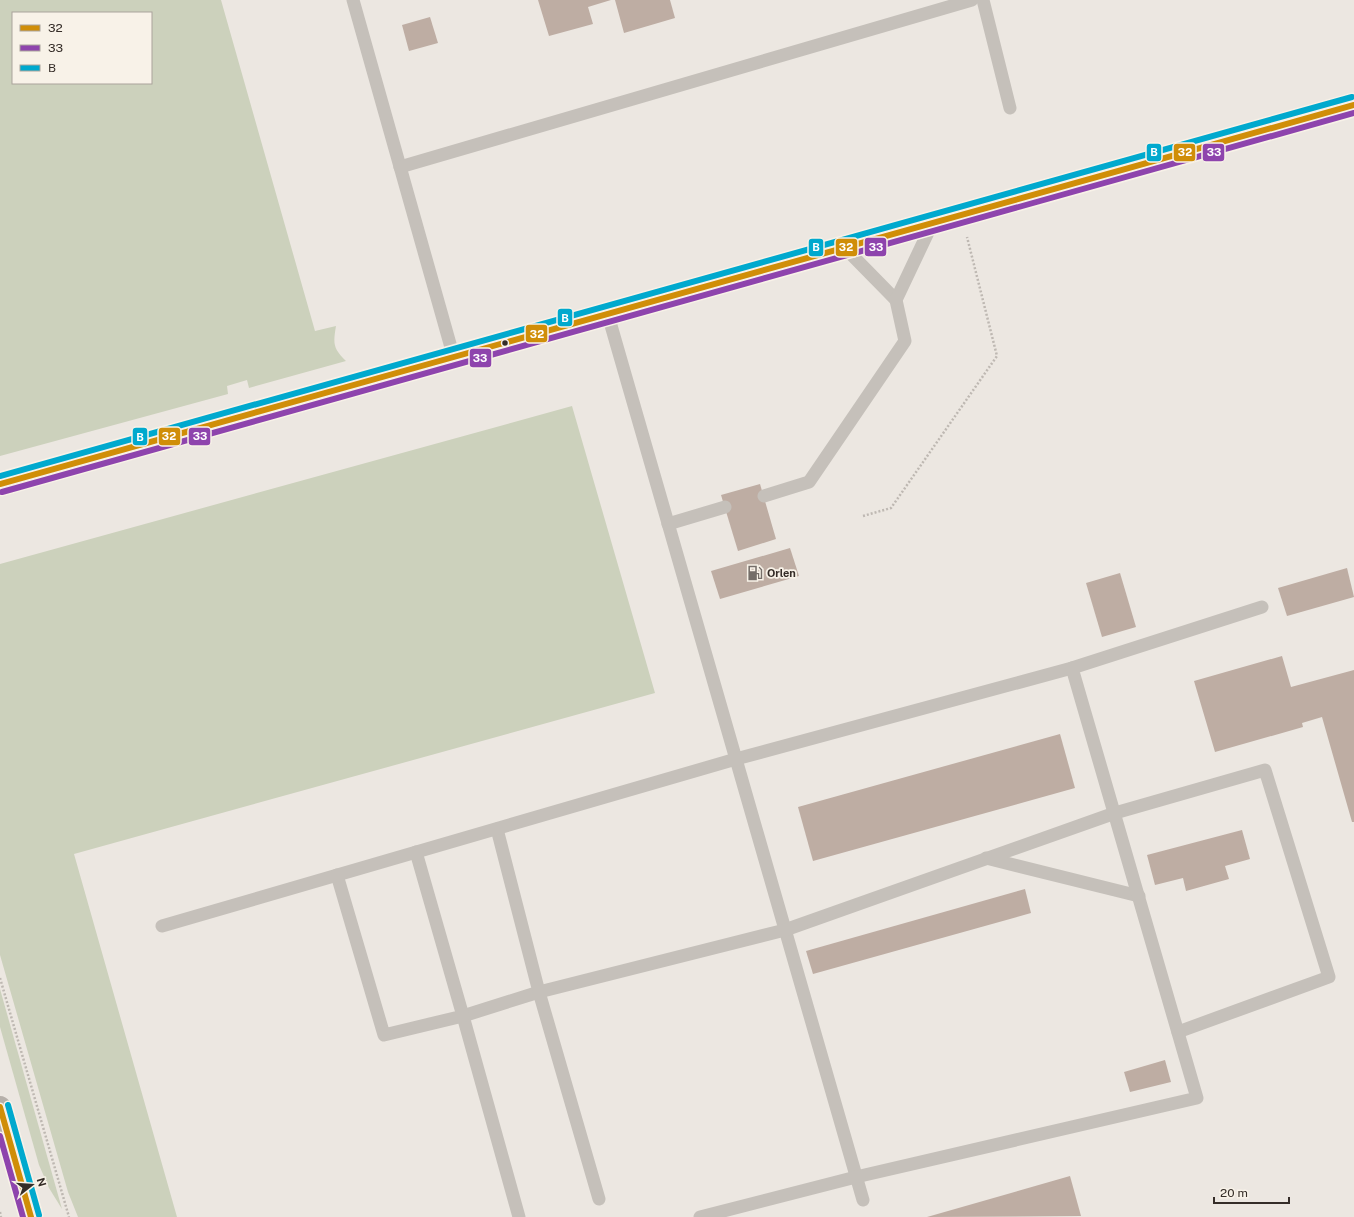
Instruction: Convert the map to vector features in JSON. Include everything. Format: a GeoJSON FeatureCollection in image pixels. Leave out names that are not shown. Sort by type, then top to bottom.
{"type":"FeatureCollection","features":[{"type":"Feature","properties":{"kind":"main road"},"geometry":{"type":"LineString","coordinates":[[0,1107],[31,1217]]}},
{"type":"Feature","properties":{"kind":"street"},"geometry":{"type":"LineString","coordinates":[[0,484],[1354,105]]}},
{"type":"Feature","properties":{"kind":"lane"},"geometry":{"type":"LineString","coordinates":[[353,0],[454,358]]}},
{"type":"Feature","properties":{"kind":"lane"},"geometry":{"type":"LineString","coordinates":[[400,168],[972,0]]}},
{"type":"Feature","properties":{"kind":"lane"},"geometry":{"type":"LineString","coordinates":[[983,0],[1010,108]]}},
{"type":"Feature","properties":{"kind":"lane"},"geometry":{"type":"LineString","coordinates":[[896,300],[932,224]]}},
{"type":"Feature","properties":{"kind":"lane"},"geometry":{"type":"LineString","coordinates":[[764,496],[808,482],[905,341],[896,300],[845,248]]}},
{"type":"Feature","properties":{"kind":"lane"},"geometry":{"type":"LineString","coordinates":[[608,315],[863,1200]]}},
{"type":"Feature","properties":{"kind":"lane"},"geometry":{"type":"LineString","coordinates":[[668,524],[725,507]]}},
{"type":"Feature","properties":{"kind":"lane"},"geometry":{"type":"LineString","coordinates":[[162,926],[736,759],[1072,668],[1262,607]]}},
{"type":"Feature","properties":{"kind":"lane"},"geometry":{"type":"LineString","coordinates":[[700,1217],[856,1177],[1198,1098],[1072,668]]}},
{"type":"Feature","properties":{"kind":"lane"},"geometry":{"type":"LineString","coordinates":[[338,875],[384,1035],[463,1016],[539,992],[785,930],[1114,813],[1265,770],[1329,978],[1178,1032]]}},
{"type":"Feature","properties":{"kind":"lane"},"geometry":{"type":"LineString","coordinates":[[497,829],[539,992],[599,1199]]}},
{"type":"Feature","properties":{"kind":"lane"},"geometry":{"type":"LineString","coordinates":[[416,852],[518,1217]]}},
{"type":"Feature","properties":{"kind":"lane"},"geometry":{"type":"LineString","coordinates":[[986,858],[1139,896]]}},
{"type":"Feature","properties":{"kind":"path"},"geometry":{"type":"LineString","coordinates":[[863,516],[891,508],[997,356],[966,231]]}},
{"type":"Feature","properties":{"kind":"path"},"geometry":{"type":"LineString","coordinates":[[0,978],[69,1217]]}},
{"type":"Feature","properties":{"kind":"path"},"geometry":{"type":"LineString","coordinates":[[0,1212],[2,1217]]}},
{"type":"Feature","properties":{"kind":"green space"},"geometry":{"type":"Polygon","coordinates":[[[0,0],[221,0],[315,331],[336,326],[334,342],[336,349],[346,361],[249,388],[247,380],[227,386],[228,394],[0,456],[0,0]]]}},
{"type":"Feature","properties":{"kind":"green space"},"geometry":{"type":"Polygon","coordinates":[[[572,406],[655,693],[74,854],[177,1217],[78,1217],[68,1192],[0,955],[0,564],[572,406]]]}},
{"type":"Feature","properties":{"kind":"green space"},"geometry":{"type":"Polygon","coordinates":[[[0,989],[62,1209],[49,1188],[39,1165],[0,1027],[0,989]]]}},
{"type":"Feature","properties":{"kind":"building"},"geometry":{"type":"Polygon","coordinates":[[[538,0],[611,0],[588,7],[593,24],[549,36],[538,0]]]}},
{"type":"Feature","properties":{"kind":"building"},"geometry":{"type":"Polygon","coordinates":[[[615,0],[670,0],[675,18],[624,33],[615,0]]]}},
{"type":"Feature","properties":{"kind":"building"},"geometry":{"type":"Polygon","coordinates":[[[430,17],[438,43],[409,51],[402,25],[430,17]]]}},
{"type":"Feature","properties":{"kind":"building"},"geometry":{"type":"Polygon","coordinates":[[[760,484],[776,539],[738,551],[721,495],[760,484]]]}},
{"type":"Feature","properties":{"kind":"building","name":"Orlen"},"geometry":{"type":"Polygon","coordinates":[[[790,548],[799,576],[720,599],[711,571],[790,548]]]}},
{"type":"Feature","properties":{"kind":"building"},"geometry":{"type":"Polygon","coordinates":[[[1347,568],[1354,597],[1287,616],[1278,588],[1347,568]]]}},
{"type":"Feature","properties":{"kind":"building"},"geometry":{"type":"Polygon","coordinates":[[[1120,573],[1136,627],[1102,637],[1086,583],[1120,573]]]}},
{"type":"Feature","properties":{"kind":"building"},"geometry":{"type":"Polygon","coordinates":[[[1282,656],[1291,687],[1354,670],[1354,822],[1352,822],[1322,717],[1302,723],[1303,727],[1215,752],[1194,681],[1282,656]]]}},
{"type":"Feature","properties":{"kind":"building"},"geometry":{"type":"Polygon","coordinates":[[[1060,734],[1075,788],[813,861],[798,807],[1060,734]]]}},
{"type":"Feature","properties":{"kind":"building"},"geometry":{"type":"Polygon","coordinates":[[[1242,830],[1250,859],[1225,866],[1229,879],[1186,891],[1183,878],[1155,885],[1147,855],[1242,830]]]}},
{"type":"Feature","properties":{"kind":"building"},"geometry":{"type":"Polygon","coordinates":[[[1025,889],[1031,913],[813,974],[806,951],[1025,889]]]}},
{"type":"Feature","properties":{"kind":"building"},"geometry":{"type":"Polygon","coordinates":[[[1165,1060],[1171,1082],[1130,1092],[1124,1072],[1165,1060]]]}},
{"type":"Feature","properties":{"kind":"building"},"geometry":{"type":"Polygon","coordinates":[[[1070,1176],[1081,1216],[927,1217],[1070,1176]]]}},
{"type":"Feature","properties":{"kind":"transit line","name":"B"},"geometry":{"type":"LineString","coordinates":[[0,476],[1352,97]]}},
{"type":"Feature","properties":{"kind":"transit line","name":"32"},"geometry":{"type":"LineString","coordinates":[[0,484],[1354,105]]}},
{"type":"Feature","properties":{"kind":"transit line","name":"33"},"geometry":{"type":"LineString","coordinates":[[2,492],[1354,113]]}},
{"type":"Feature","properties":{"kind":"transit line","name":"B"},"geometry":{"type":"LineString","coordinates":[[8,1105],[39,1215]]}},
{"type":"Feature","properties":{"kind":"transit line","name":"32"},"geometry":{"type":"LineString","coordinates":[[0,1107],[31,1217]]}},
{"type":"Feature","properties":{"kind":"transit line","name":"33"},"geometry":{"type":"LineString","coordinates":[[0,1136],[23,1217]]}},
{"type":"Feature","properties":{"kind":"place","name":"Orlen"},"geometry":{"type":"Point","coordinates":[755,573]}}]}
